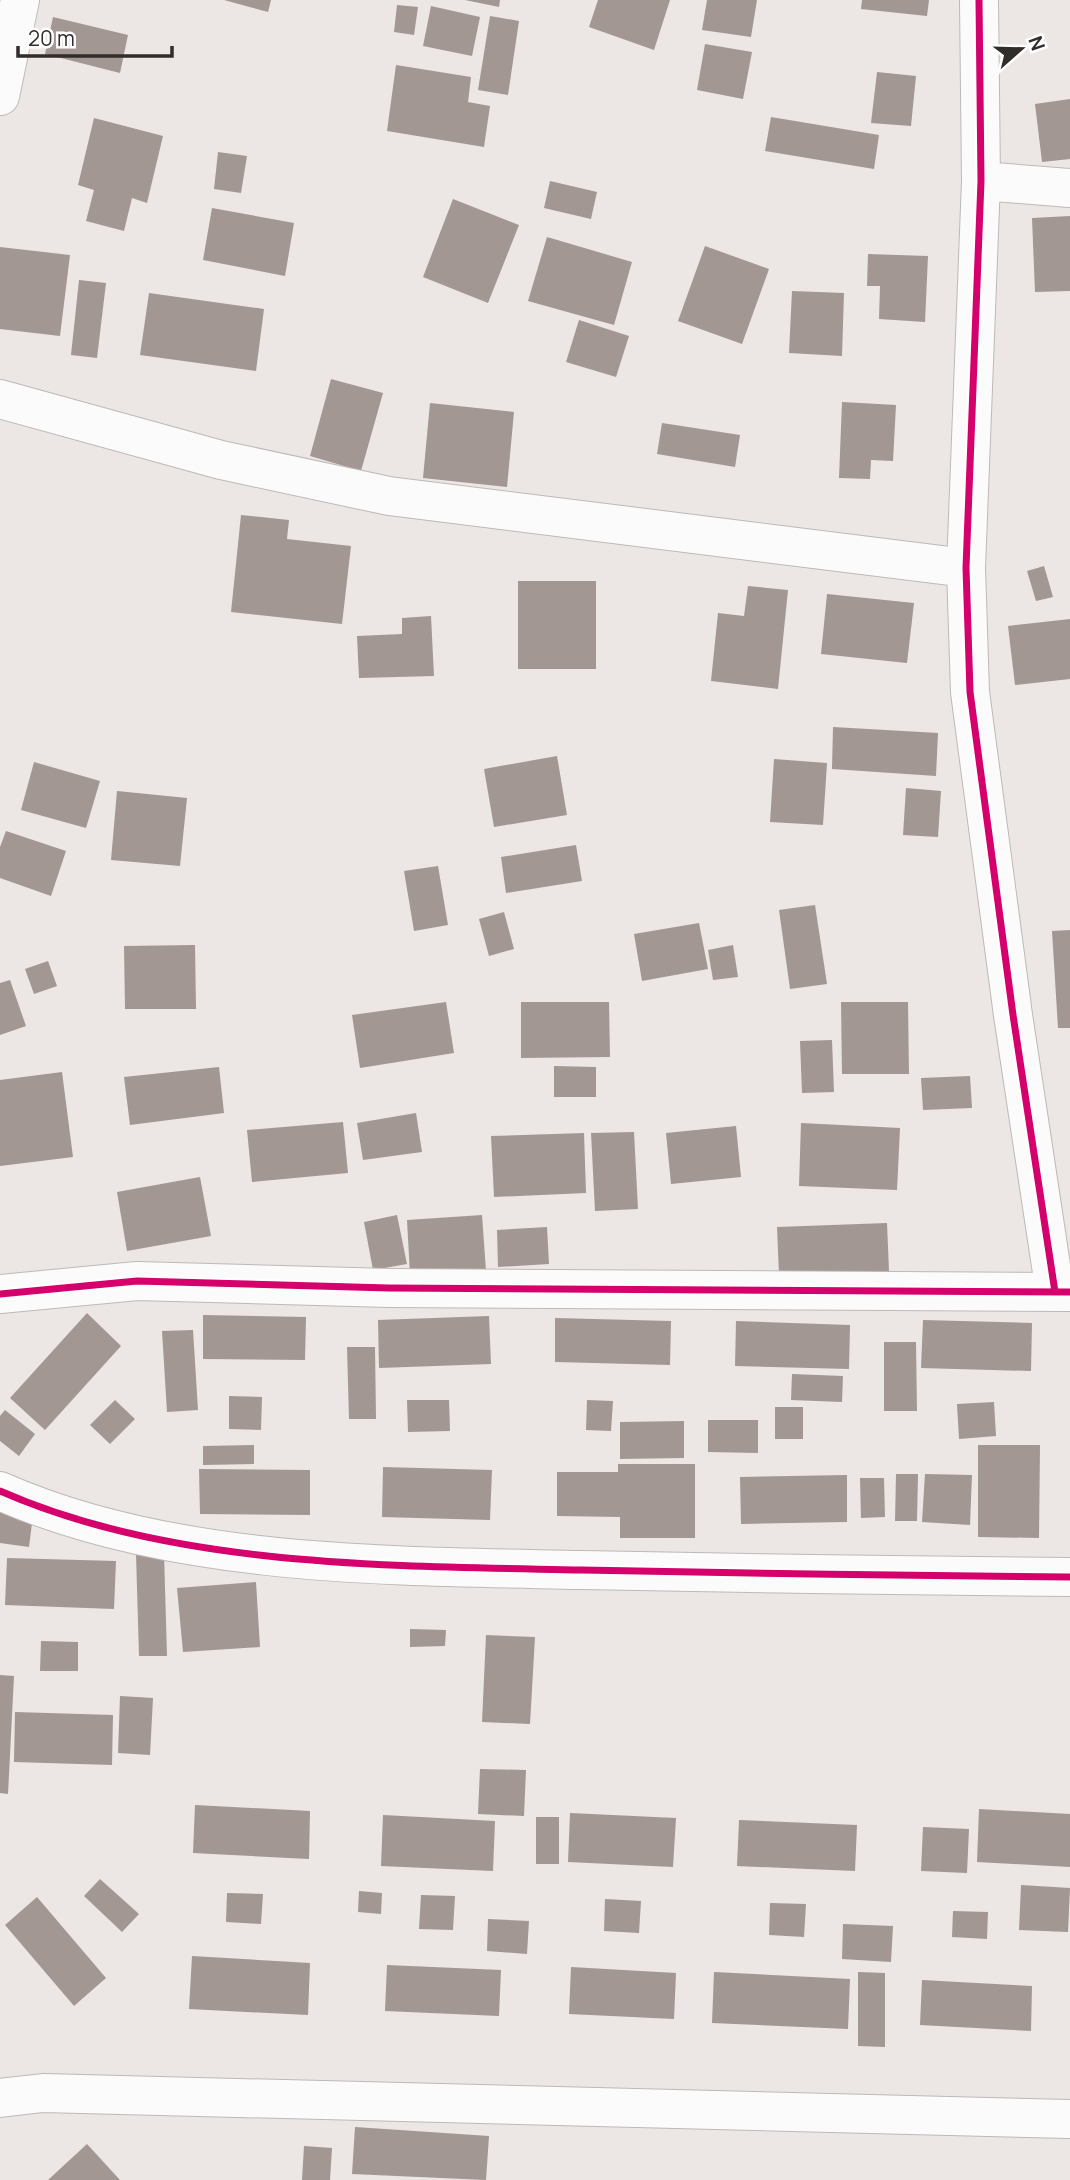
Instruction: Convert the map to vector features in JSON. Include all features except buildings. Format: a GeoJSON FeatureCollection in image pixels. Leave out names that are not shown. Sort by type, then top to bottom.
{"type":"FeatureCollection","features":[{"type":"Feature","properties":{"kind":"street"},"geometry":{"type":"LineString","coordinates":[[0,96],[20,0]]}},
{"type":"Feature","properties":{"kind":"street"},"geometry":{"type":"LineString","coordinates":[[0,1294],[137,1281],[388,1288],[1063,1292],[1011,1002],[970,692],[966,568],[981,181],[979,0]]}},
{"type":"Feature","properties":{"kind":"street"},"geometry":{"type":"LineString","coordinates":[[981,181],[1070,188]]}},
{"type":"Feature","properties":{"kind":"street"},"geometry":{"type":"LineString","coordinates":[[0,399],[221,460],[389,496],[966,568]]}},
{"type":"Feature","properties":{"kind":"street"},"geometry":{"type":"LineString","coordinates":[[0,1491],[71,1518],[124,1531],[239,1552],[382,1566],[1070,1577]]}},
{"type":"Feature","properties":{"kind":"street"},"geometry":{"type":"LineString","coordinates":[[0,2098],[43,2093],[1070,2119]]}},
{"type":"Feature","properties":{"kind":"cycle path"},"geometry":{"type":"LineString","coordinates":[[979,0],[981,181],[966,568],[970,692],[1013,1015],[1055,1292]]}},
{"type":"Feature","properties":{"kind":"cycle path"},"geometry":{"type":"LineString","coordinates":[[0,1294],[137,1281],[389,1288],[1070,1292]]}},
{"type":"Feature","properties":{"kind":"cycle path"},"geometry":{"type":"LineString","coordinates":[[0,1491],[67,1516],[138,1535],[211,1549],[286,1558],[362,1564],[510,1569],[1070,1577]]}}]}
